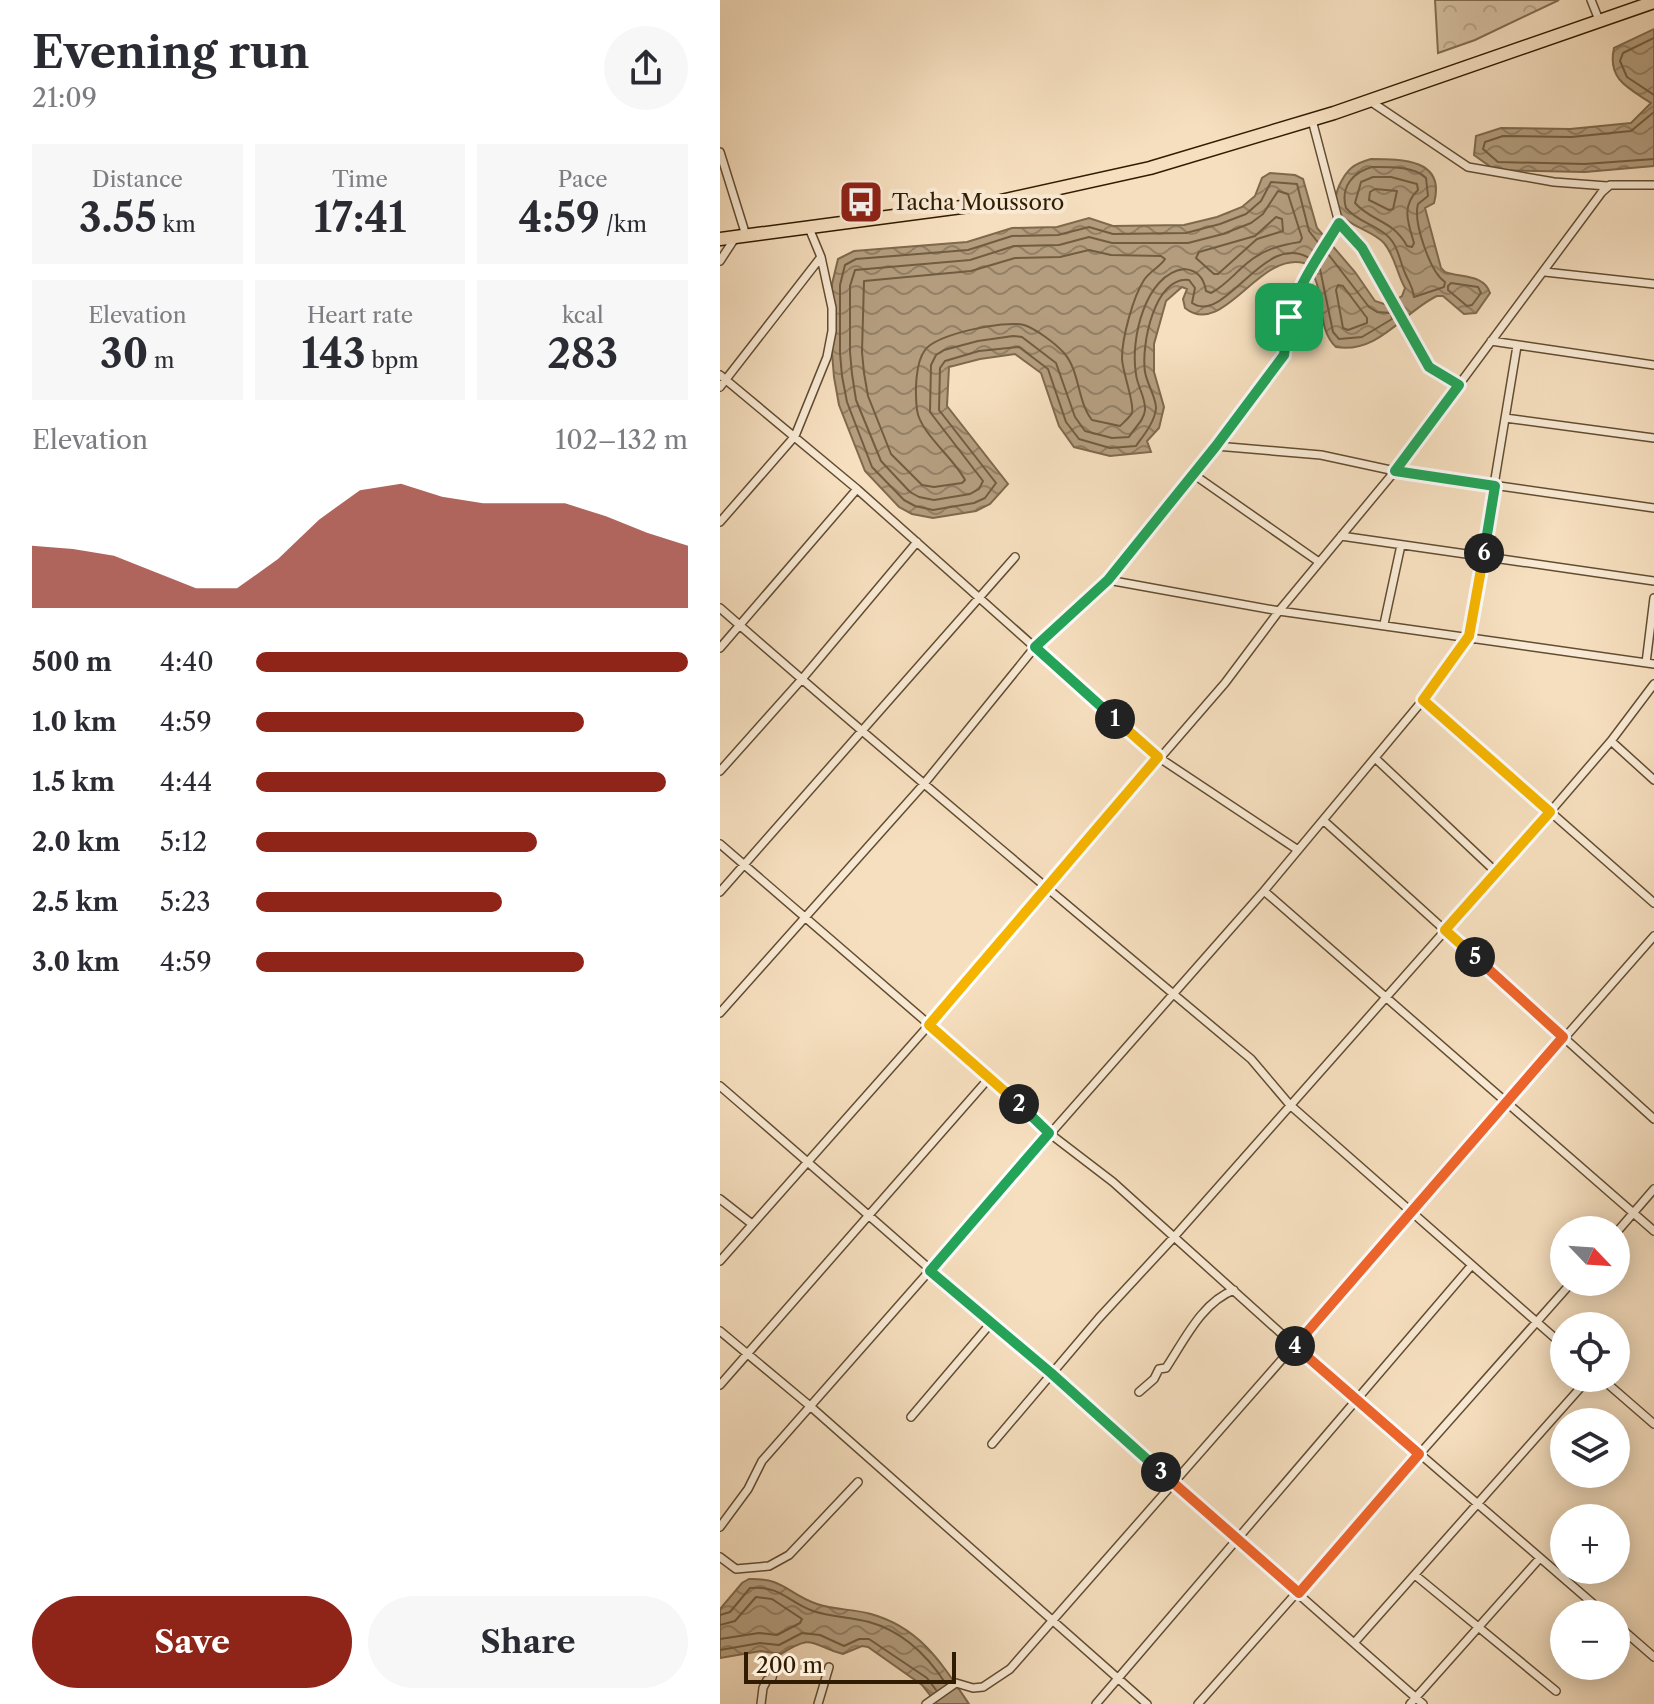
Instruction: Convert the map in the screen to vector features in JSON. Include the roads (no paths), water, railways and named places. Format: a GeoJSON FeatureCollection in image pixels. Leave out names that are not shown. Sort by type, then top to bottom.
{"type":"FeatureCollection","features":[{"type":"Feature","properties":{"kind":"highway"},"geometry":{"type":"LineString","coordinates":[[720,239],[739,234],[942,211],[1056,190],[1176,161],[1370,101],[1654,2]]}},
{"type":"Feature","properties":{"kind":"highway"},"geometry":{"type":"LineString","coordinates":[[720,231],[739,234]]}},
{"type":"Feature","properties":{"kind":"street"},"geometry":{"type":"LineString","coordinates":[[1591,0],[1599,20]]}},
{"type":"Feature","properties":{"kind":"street"},"geometry":{"type":"LineString","coordinates":[[1370,101],[1468,167],[1554,182],[1607,186],[1654,185]]}},
{"type":"Feature","properties":{"kind":"street"},"geometry":{"type":"LineString","coordinates":[[1312,120],[1339,223],[1362,248],[1429,367],[1459,385]]}},
{"type":"Feature","properties":{"kind":"street"},"geometry":{"type":"LineString","coordinates":[[720,152],[739,234],[720,261]]}},
{"type":"Feature","properties":{"kind":"street"},"geometry":{"type":"LineString","coordinates":[[720,1261],[810,1162],[1225,683],[1279,611],[1395,471],[1607,186]]}},
{"type":"Feature","properties":{"kind":"street"},"geometry":{"type":"LineString","coordinates":[[720,1013],[923,785],[1035,647],[1108,580],[1216,446],[1284,355],[1294,303],[1339,223]]}},
{"type":"Feature","properties":{"kind":"street"},"geometry":{"type":"LineString","coordinates":[[720,522],[795,436],[831,342],[832,308],[821,257],[809,228]]}},
{"type":"Feature","properties":{"kind":"street"},"geometry":{"type":"LineString","coordinates":[[720,387],[723,377],[821,257]]}},
{"type":"Feature","properties":{"kind":"street"},"geometry":{"type":"LineString","coordinates":[[1545,272],[1654,284]]}},
{"type":"Feature","properties":{"kind":"street"},"geometry":{"type":"LineString","coordinates":[[1491,341],[1654,365]]}},
{"type":"Feature","properties":{"kind":"street"},"geometry":{"type":"LineString","coordinates":[[720,1527],[743,1497],[762,1461],[1264,891],[1423,700],[1469,636],[1517,346]]}},
{"type":"Feature","properties":{"kind":"street"},"geometry":{"type":"LineString","coordinates":[[723,377],[857,489],[1158,757],[1298,850]]}},
{"type":"Feature","properties":{"kind":"street"},"geometry":{"type":"LineString","coordinates":[[1505,418],[1654,438]]}},
{"type":"Feature","properties":{"kind":"street"},"geometry":{"type":"LineString","coordinates":[[1216,446],[1321,455],[1395,471],[1654,508]]}},
{"type":"Feature","properties":{"kind":"street"},"geometry":{"type":"LineString","coordinates":[[1193,474],[1319,562]]}},
{"type":"Feature","properties":{"kind":"street"},"geometry":{"type":"LineString","coordinates":[[720,648],[857,489]]}},
{"type":"Feature","properties":{"kind":"street"},"geometry":{"type":"LineString","coordinates":[[1341,536],[1654,581]]}},
{"type":"Feature","properties":{"kind":"street"},"geometry":{"type":"LineString","coordinates":[[720,771],[917,542]]}},
{"type":"Feature","properties":{"kind":"street"},"geometry":{"type":"LineString","coordinates":[[1384,624],[1401,545]]}},
{"type":"Feature","properties":{"kind":"street"},"geometry":{"type":"LineString","coordinates":[[720,892],[1015,557]]}},
{"type":"Feature","properties":{"kind":"street"},"geometry":{"type":"LineString","coordinates":[[1108,580],[1279,611],[1650,664],[1654,598]]}},
{"type":"Feature","properties":{"kind":"street"},"geometry":{"type":"LineString","coordinates":[[720,608],[923,785],[1251,1059],[1290,1105],[1550,1334]]}},
{"type":"Feature","properties":{"kind":"street"},"geometry":{"type":"LineString","coordinates":[[992,1444],[1046,1383],[1051,1373],[1550,812],[1611,741],[1654,684]]}},
{"type":"Feature","properties":{"kind":"street"},"geometry":{"type":"LineString","coordinates":[[1423,700],[1654,903]]}},
{"type":"Feature","properties":{"kind":"street"},"geometry":{"type":"LineString","coordinates":[[1611,741],[1654,780]]}},
{"type":"Feature","properties":{"kind":"street"},"geometry":{"type":"LineString","coordinates":[[1375,758],[1496,872]]}},
{"type":"Feature","properties":{"kind":"street"},"geometry":{"type":"LineString","coordinates":[[1323,820],[1654,1119]]}},
{"type":"Feature","properties":{"kind":"street"},"geometry":{"type":"LineString","coordinates":[[720,844],[990,1077],[1049,1133],[1113,1182],[1294,1345],[1589,1600]]}},
{"type":"Feature","properties":{"kind":"street"},"geometry":{"type":"LineString","coordinates":[[1264,891],[1654,1231]]}},
{"type":"Feature","properties":{"kind":"street"},"geometry":{"type":"LineString","coordinates":[[926,1704],[956,1683],[973,1688],[988,1684],[1010,1669],[1654,936]]}},
{"type":"Feature","properties":{"kind":"street"},"geometry":{"type":"LineString","coordinates":[[720,1385],[990,1077]]}},
{"type":"Feature","properties":{"kind":"street"},"geometry":{"type":"LineString","coordinates":[[720,1086],[1299,1593],[1413,1701],[1423,1704]]}},
{"type":"Feature","properties":{"kind":"street"},"geometry":{"type":"LineString","coordinates":[[1630,1217],[1654,1189]]}},
{"type":"Feature","properties":{"kind":"street"},"geometry":{"type":"LineString","coordinates":[[720,1199],[752,1224]]}},
{"type":"Feature","properties":{"kind":"street"},"geometry":{"type":"LineString","coordinates":[[1096,1704],[1471,1266]]}},
{"type":"Feature","properties":{"kind":"street"},"geometry":{"type":"LineString","coordinates":[[1139,1392],[1154,1379],[1159,1369],[1166,1368],[1199,1319],[1218,1298],[1234,1290]]}},
{"type":"Feature","properties":{"kind":"street"},"geometry":{"type":"LineString","coordinates":[[1198,1704],[1559,1296]]}},
{"type":"Feature","properties":{"kind":"street"},"geometry":{"type":"LineString","coordinates":[[911,1417],[991,1323]]}},
{"type":"Feature","properties":{"kind":"street"},"geometry":{"type":"LineString","coordinates":[[720,1331],[810,1406],[1147,1704]]}},
{"type":"Feature","properties":{"kind":"street"},"geometry":{"type":"LineString","coordinates":[[1354,1643],[1577,1392]]}},
{"type":"Feature","properties":{"kind":"street"},"geometry":{"type":"LineString","coordinates":[[1617,1392],[1654,1424]]}},
{"type":"Feature","properties":{"kind":"street"},"geometry":{"type":"LineString","coordinates":[[720,1557],[736,1569],[769,1566],[789,1555],[858,1482]]}},
{"type":"Feature","properties":{"kind":"street"},"geometry":{"type":"LineString","coordinates":[[1413,1701],[1540,1558]]}},
{"type":"Feature","properties":{"kind":"street"},"geometry":{"type":"LineString","coordinates":[[1415,1575],[1556,1691]]}},
{"type":"Feature","properties":{"kind":"street"},"geometry":{"type":"LineString","coordinates":[[1630,1636],[1654,1657]]}},
{"type":"Feature","properties":{"kind":"street"},"geometry":{"type":"LineString","coordinates":[[761,1704],[763,1688],[772,1678],[775,1665]]}},
{"type":"Feature","properties":{"kind":"street"},"geometry":{"type":"LineString","coordinates":[[818,1704],[829,1667]]}},
{"type":"Feature","properties":{"kind":"water"},"geometry":{"type":"Polygon","coordinates":[[[1654,29],[1654,166],[1585,172],[1495,170],[1474,155],[1476,136],[1501,128],[1570,129],[1631,123],[1651,103],[1621,82],[1614,68],[1614,48],[1654,29]]]}},
{"type":"Feature","properties":{"kind":"water"},"geometry":{"type":"Polygon","coordinates":[[[1371,159],[1419,164],[1434,178],[1434,203],[1425,208],[1441,268],[1445,272],[1477,280],[1487,287],[1490,293],[1476,313],[1464,314],[1443,296],[1437,296],[1378,338],[1351,347],[1336,347],[1325,328],[1316,282],[1304,263],[1288,263],[1272,269],[1213,312],[1199,314],[1185,308],[1183,299],[1187,289],[1182,287],[1166,301],[1154,344],[1154,372],[1164,407],[1159,428],[1147,441],[1151,452],[1110,456],[1074,447],[1059,426],[1041,373],[1015,354],[949,367],[947,406],[1008,484],[990,504],[976,511],[933,518],[912,514],[899,507],[865,471],[839,405],[834,377],[832,284],[838,259],[854,251],[967,242],[1012,228],[1057,227],[1089,218],[1113,226],[1184,225],[1242,207],[1255,196],[1262,178],[1270,173],[1295,175],[1303,179],[1317,228],[1375,301],[1387,305],[1402,296],[1405,288],[1391,254],[1377,237],[1349,222],[1337,209],[1339,186],[1348,171],[1371,159]]]}},
{"type":"Feature","properties":{"kind":"water"},"geometry":{"type":"Polygon","coordinates":[[[749,1579],[771,1581],[817,1604],[871,1614],[904,1628],[929,1649],[969,1704],[937,1704],[922,1685],[868,1647],[862,1646],[843,1654],[807,1642],[781,1654],[761,1651],[720,1658],[720,1609],[749,1579]]]}},
{"type":"Feature","properties":{"kind":"place","name":"Tacha Moussoro"},"geometry":{"type":"Point","coordinates":[861,202]}}]}
